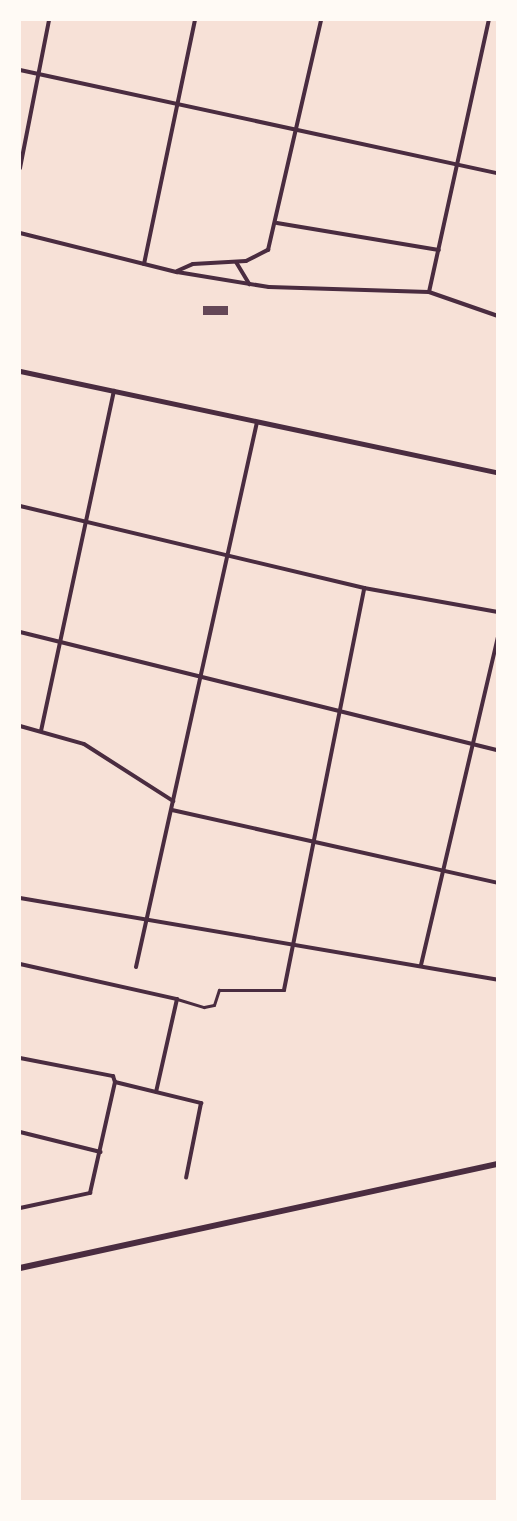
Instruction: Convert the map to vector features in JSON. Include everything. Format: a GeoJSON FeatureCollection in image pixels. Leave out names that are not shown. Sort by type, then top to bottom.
{"type":"FeatureCollection","features":[{"type":"Feature","properties":{"kind":"highway"},"geometry":{"type":"LineString","coordinates":[[20,1268],[350,1199],[497,1164]]}},
{"type":"Feature","properties":{"kind":"main road"},"geometry":{"type":"LineString","coordinates":[[20,371],[498,473]]}},
{"type":"Feature","properties":{"kind":"street"},"geometry":{"type":"LineString","coordinates":[[20,168],[49,20]]}},
{"type":"Feature","properties":{"kind":"street"},"geometry":{"type":"LineString","coordinates":[[144,264],[195,20]]}},
{"type":"Feature","properties":{"kind":"street"},"geometry":{"type":"LineString","coordinates":[[177,272],[193,264],[236,262],[263,255],[271,244],[321,20]]}},
{"type":"Feature","properties":{"kind":"street"},"geometry":{"type":"LineString","coordinates":[[429,292],[489,20]]}},
{"type":"Feature","properties":{"kind":"street"},"geometry":{"type":"LineString","coordinates":[[20,70],[498,173]]}},
{"type":"Feature","properties":{"kind":"street"},"geometry":{"type":"LineString","coordinates":[[277,223],[439,250]]}},
{"type":"Feature","properties":{"kind":"street"},"geometry":{"type":"LineString","coordinates":[[20,233],[177,272],[249,284],[324,292],[429,292],[498,316]]}},
{"type":"Feature","properties":{"kind":"street"},"geometry":{"type":"LineString","coordinates":[[236,262],[249,284]]}},
{"type":"Feature","properties":{"kind":"street"},"geometry":{"type":"LineString","coordinates":[[41,730],[89,519],[114,391]]}},
{"type":"Feature","properties":{"kind":"street"},"geometry":{"type":"LineString","coordinates":[[136,967],[257,422]]}},
{"type":"Feature","properties":{"kind":"street"},"geometry":{"type":"LineString","coordinates":[[20,506],[89,519],[363,588],[498,612]]}},
{"type":"Feature","properties":{"kind":"street"},"geometry":{"type":"LineString","coordinates":[[20,964],[204,1007],[214,1005],[219,990],[284,990],[291,943],[314,839],[363,588]]}},
{"type":"Feature","properties":{"kind":"street"},"geometry":{"type":"LineString","coordinates":[[20,632],[498,750]]}},
{"type":"Feature","properties":{"kind":"street"},"geometry":{"type":"LineString","coordinates":[[421,965],[498,637]]}},
{"type":"Feature","properties":{"kind":"street"},"geometry":{"type":"LineString","coordinates":[[20,726],[41,730],[84,744],[174,801]]}},
{"type":"Feature","properties":{"kind":"street"},"geometry":{"type":"LineString","coordinates":[[172,810],[314,839],[498,883]]}},
{"type":"Feature","properties":{"kind":"street"},"geometry":{"type":"LineString","coordinates":[[20,898],[148,917],[421,965],[498,981]]}},
{"type":"Feature","properties":{"kind":"street"},"geometry":{"type":"LineString","coordinates":[[156,1092],[177,999]]}},
{"type":"Feature","properties":{"kind":"street"},"geometry":{"type":"LineString","coordinates":[[20,1058],[113,1076],[115,1082],[90,1193],[20,1208]]}},
{"type":"Feature","properties":{"kind":"street"},"geometry":{"type":"LineString","coordinates":[[115,1082],[201,1103],[186,1178]]}},
{"type":"Feature","properties":{"kind":"street"},"geometry":{"type":"LineString","coordinates":[[20,1132],[101,1152]]}},
{"type":"Feature","properties":{"kind":"building"},"geometry":{"type":"Polygon","coordinates":[[[203,306],[228,306],[228,315],[203,315],[203,306]]]}}]}
